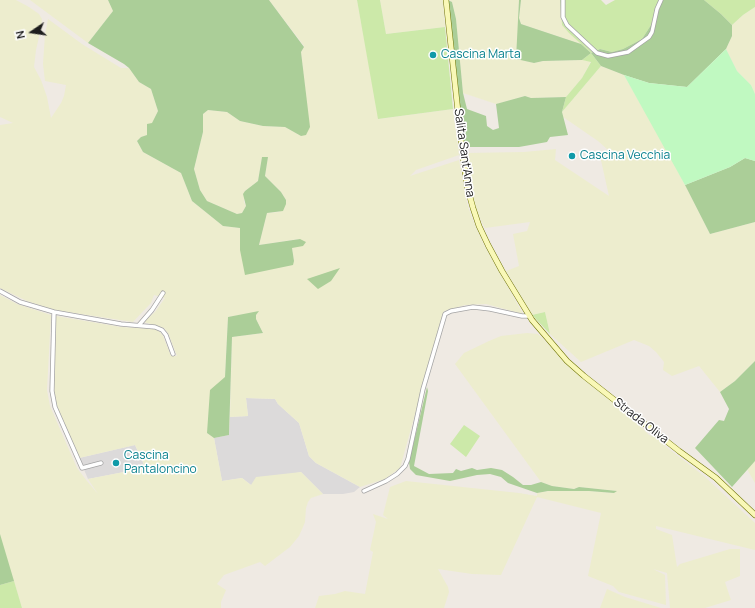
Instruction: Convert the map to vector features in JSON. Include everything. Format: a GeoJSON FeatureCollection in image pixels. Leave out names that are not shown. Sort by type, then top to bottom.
{"type":"FeatureCollection","features":[{"type":"Feature","properties":{"kind":"street","name":"Salita Sant'Anna"},"geometry":{"type":"LineString","coordinates":[[446,0],[462,149],[470,198],[479,226],[488,244],[531,318]]}},
{"type":"Feature","properties":{"kind":"street"},"geometry":{"type":"LineString","coordinates":[[563,0],[563,17],[567,25],[597,53],[608,56],[628,52],[649,36],[652,32],[657,9],[661,0]]}},
{"type":"Feature","properties":{"kind":"street"},"geometry":{"type":"LineString","coordinates":[[0,291],[20,302],[54,312],[121,324],[151,326],[162,330],[166,335],[173,354]]}},
{"type":"Feature","properties":{"kind":"street"},"geometry":{"type":"LineString","coordinates":[[139,326],[163,293]]}},
{"type":"Feature","properties":{"kind":"street"},"geometry":{"type":"LineString","coordinates":[[364,491],[386,481],[397,474],[405,466],[408,459],[423,389],[445,314],[450,311],[473,307],[490,309],[531,318]]}},
{"type":"Feature","properties":{"kind":"street"},"geometry":{"type":"LineString","coordinates":[[54,312],[52,391],[55,407],[82,468],[101,463]]}},
{"type":"Feature","properties":{"kind":"street","name":"Strada Oliva"},"geometry":{"type":"LineString","coordinates":[[531,318],[556,349],[584,376],[679,451],[716,478],[755,515]]}},
{"type":"Feature","properties":{"kind":"shaded area"},"geometry":{"type":"Polygon","coordinates":[[[246,398],[275,399],[278,404],[299,423],[309,456],[316,463],[360,487],[354,492],[343,494],[323,494],[301,472],[251,485],[242,478],[222,481],[214,438],[229,435],[230,417],[248,416],[246,398]]]}},
{"type":"Feature","properties":{"kind":"shaded area"},"geometry":{"type":"Polygon","coordinates":[[[135,445],[144,465],[124,472],[88,479],[79,458],[135,445]]]}},
{"type":"Feature","properties":{"kind":"green space"},"geometry":{"type":"Polygon","coordinates":[[[0,0],[16,0],[39,14],[42,19],[34,67],[41,80],[47,97],[51,118],[61,103],[66,85],[45,81],[43,64],[45,35],[48,19],[82,44],[121,68],[129,68],[139,82],[151,89],[158,111],[147,135],[141,137],[137,141],[143,152],[181,173],[192,201],[223,226],[240,228],[240,250],[294,261],[292,248],[299,239],[259,245],[267,213],[279,212],[286,200],[281,192],[265,176],[268,157],[262,157],[258,181],[245,191],[244,202],[246,206],[242,213],[237,214],[207,201],[200,190],[194,169],[203,132],[203,114],[208,110],[227,112],[240,121],[263,126],[285,127],[301,136],[309,127],[301,52],[304,46],[269,0],[357,0],[379,119],[453,109],[459,155],[416,170],[410,176],[459,160],[467,203],[472,218],[483,243],[523,314],[486,304],[465,305],[444,311],[400,468],[385,479],[360,487],[316,463],[309,456],[299,423],[278,404],[275,399],[246,398],[248,416],[230,417],[232,337],[263,333],[256,319],[258,312],[228,317],[225,378],[207,433],[214,438],[222,481],[242,478],[251,485],[256,477],[301,472],[323,494],[311,498],[308,502],[303,527],[299,536],[290,547],[265,566],[260,562],[224,575],[217,584],[226,590],[221,602],[221,608],[22,608],[0,537],[0,295],[17,304],[51,315],[47,390],[50,406],[77,468],[98,494],[88,479],[124,472],[144,464],[135,445],[79,458],[54,399],[56,316],[121,327],[155,329],[163,336],[171,356],[177,356],[168,333],[164,328],[144,322],[155,312],[165,298],[154,295],[151,303],[133,322],[55,310],[27,301],[0,288],[0,125],[13,123],[0,117],[0,0]]]}},
{"type":"Feature","properties":{"kind":"green space"},"geometry":{"type":"Polygon","coordinates":[[[30,0],[108,0],[113,11],[88,43],[30,0]]]}},
{"type":"Feature","properties":{"kind":"green space"},"geometry":{"type":"Polygon","coordinates":[[[108,0],[269,0],[304,47],[301,52],[310,127],[306,135],[301,136],[285,127],[263,126],[240,121],[227,112],[208,110],[203,114],[203,132],[194,169],[200,190],[207,201],[237,214],[242,213],[246,206],[243,194],[258,181],[262,157],[268,157],[265,176],[281,192],[286,200],[286,204],[283,211],[267,213],[259,245],[300,239],[306,242],[303,246],[292,248],[294,261],[293,265],[245,275],[240,250],[240,228],[223,226],[192,201],[181,173],[143,152],[137,141],[141,137],[147,135],[147,124],[152,123],[158,111],[151,89],[139,82],[129,68],[124,64],[88,43],[113,11],[108,0]]]}},
{"type":"Feature","properties":{"kind":"green space"},"geometry":{"type":"Polygon","coordinates":[[[357,0],[380,0],[386,34],[445,27],[453,109],[378,119],[357,0]]]}},
{"type":"Feature","properties":{"kind":"green space"},"geometry":{"type":"Polygon","coordinates":[[[380,0],[443,0],[445,27],[386,34],[380,0]]]}},
{"type":"Feature","properties":{"kind":"green space"},"geometry":{"type":"Polygon","coordinates":[[[448,0],[452,2],[456,19],[463,93],[467,109],[486,116],[487,126],[493,130],[499,128],[496,104],[525,96],[531,98],[566,97],[562,112],[568,135],[550,137],[547,142],[519,147],[464,147],[448,0]]]}},
{"type":"Feature","properties":{"kind":"green space"},"geometry":{"type":"Polygon","coordinates":[[[449,0],[519,0],[517,59],[534,63],[543,61],[591,61],[582,78],[566,97],[531,98],[525,96],[496,104],[463,93],[456,19],[452,2],[449,0]]]}},
{"type":"Feature","properties":{"kind":"green space"},"geometry":{"type":"Polygon","coordinates":[[[519,0],[521,0],[519,18],[521,24],[581,44],[591,53],[582,60],[543,61],[534,63],[516,59],[519,0]]]}},
{"type":"Feature","properties":{"kind":"green space"},"geometry":{"type":"Polygon","coordinates":[[[521,0],[560,0],[562,25],[581,44],[521,24],[519,18],[521,0]]]}},
{"type":"Feature","properties":{"kind":"green space"},"geometry":{"type":"Polygon","coordinates":[[[560,0],[601,0],[606,5],[615,0],[663,0],[651,25],[642,39],[623,49],[612,52],[600,49],[591,53],[562,25],[560,0]]]}},
{"type":"Feature","properties":{"kind":"green space"},"geometry":{"type":"Polygon","coordinates":[[[663,0],[704,0],[732,25],[732,36],[726,49],[687,87],[649,83],[624,75],[601,66],[591,53],[600,49],[612,52],[623,49],[642,39],[651,25],[663,0]]]}},
{"type":"Feature","properties":{"kind":"green space"},"geometry":{"type":"Polygon","coordinates":[[[704,0],[755,0],[755,7],[732,25],[704,0]]]}},
{"type":"Feature","properties":{"kind":"green space"},"geometry":{"type":"Polygon","coordinates":[[[755,7],[755,94],[751,85],[737,71],[726,49],[732,36],[732,25],[755,7]]]}},
{"type":"Feature","properties":{"kind":"green space"},"geometry":{"type":"Polygon","coordinates":[[[726,49],[737,71],[751,85],[755,94],[755,161],[745,158],[730,167],[685,185],[624,75],[649,83],[687,87],[726,49]]]}},
{"type":"Feature","properties":{"kind":"green space"},"geometry":{"type":"Polygon","coordinates":[[[591,53],[601,66],[562,112],[566,97],[582,78],[591,62],[582,60],[591,53]]]}},
{"type":"Feature","properties":{"kind":"green space"},"geometry":{"type":"Polygon","coordinates":[[[601,66],[624,75],[671,157],[710,234],[755,222],[755,361],[735,381],[720,392],[699,366],[672,376],[663,370],[664,362],[656,352],[649,346],[634,340],[581,362],[550,334],[545,312],[532,315],[506,271],[519,266],[513,234],[527,231],[530,222],[485,228],[475,209],[468,182],[465,153],[524,152],[556,149],[555,160],[609,196],[600,156],[608,150],[598,141],[563,117],[562,112],[601,66]]]}},
{"type":"Feature","properties":{"kind":"green space"},"geometry":{"type":"Polygon","coordinates":[[[745,158],[755,161],[755,222],[710,234],[685,185],[730,167],[745,158]]]}},
{"type":"Feature","properties":{"kind":"green space"},"geometry":{"type":"Polygon","coordinates":[[[340,268],[331,281],[318,289],[307,279],[340,268]]]}},
{"type":"Feature","properties":{"kind":"green space"},"geometry":{"type":"Polygon","coordinates":[[[259,311],[256,315],[256,319],[263,333],[232,337],[229,435],[214,438],[207,433],[210,390],[225,377],[228,317],[259,311]]]}},
{"type":"Feature","properties":{"kind":"green space"},"geometry":{"type":"Polygon","coordinates":[[[545,312],[550,334],[532,315],[545,312]]]}},
{"type":"Feature","properties":{"kind":"green space"},"geometry":{"type":"Polygon","coordinates":[[[527,333],[538,334],[560,356],[623,408],[649,435],[657,438],[704,476],[755,523],[755,550],[656,526],[656,529],[672,535],[677,567],[680,564],[730,549],[740,549],[740,576],[725,582],[731,600],[705,608],[670,608],[667,573],[653,569],[665,575],[666,605],[619,592],[613,586],[588,576],[601,513],[537,497],[501,575],[472,574],[438,569],[448,587],[449,592],[444,608],[315,608],[319,596],[345,591],[365,594],[373,552],[370,550],[376,522],[373,514],[388,519],[383,515],[390,487],[406,481],[537,496],[537,493],[548,491],[589,491],[614,493],[616,491],[579,487],[574,489],[552,486],[541,482],[455,364],[464,353],[489,341],[501,336],[527,333]]]}},
{"type":"Feature","properties":{"kind":"green space"},"geometry":{"type":"Polygon","coordinates":[[[755,361],[755,461],[732,487],[695,448],[719,420],[724,421],[729,409],[720,392],[735,381],[755,361]]]}},
{"type":"Feature","properties":{"kind":"green space"},"geometry":{"type":"Polygon","coordinates":[[[427,387],[428,391],[414,466],[429,474],[453,473],[456,469],[461,471],[472,468],[477,470],[491,468],[502,470],[523,485],[531,485],[541,482],[552,486],[574,489],[579,487],[617,491],[614,493],[589,491],[548,491],[537,493],[508,483],[501,477],[490,474],[477,475],[450,481],[416,475],[410,469],[409,462],[427,387]]]}},
{"type":"Feature","properties":{"kind":"green space"},"geometry":{"type":"Polygon","coordinates":[[[464,425],[480,436],[466,457],[450,444],[464,425]]]}},
{"type":"Feature","properties":{"kind":"green space"},"geometry":{"type":"Polygon","coordinates":[[[755,461],[755,483],[747,469],[755,461]]]}},
{"type":"Feature","properties":{"kind":"green space"},"geometry":{"type":"Polygon","coordinates":[[[0,534],[14,581],[0,585],[0,534]]]}},
{"type":"Feature","properties":{"kind":"green space"},"geometry":{"type":"Polygon","coordinates":[[[14,581],[22,608],[0,608],[0,585],[14,581]]]}},
{"type":"Feature","properties":{"kind":"green space"},"geometry":{"type":"Polygon","coordinates":[[[607,589],[625,597],[661,608],[600,608],[607,589]]]}},
{"type":"Feature","properties":{"kind":"place","name":"Cascina Marta"},"geometry":{"type":"Point","coordinates":[433,55]}},
{"type":"Feature","properties":{"kind":"place","name":"Cascina Vecchia"},"geometry":{"type":"Point","coordinates":[572,156]}},
{"type":"Feature","properties":{"kind":"place","name":"Cascina Pantaloncino"},"geometry":{"type":"Point","coordinates":[116,463]}}]}
